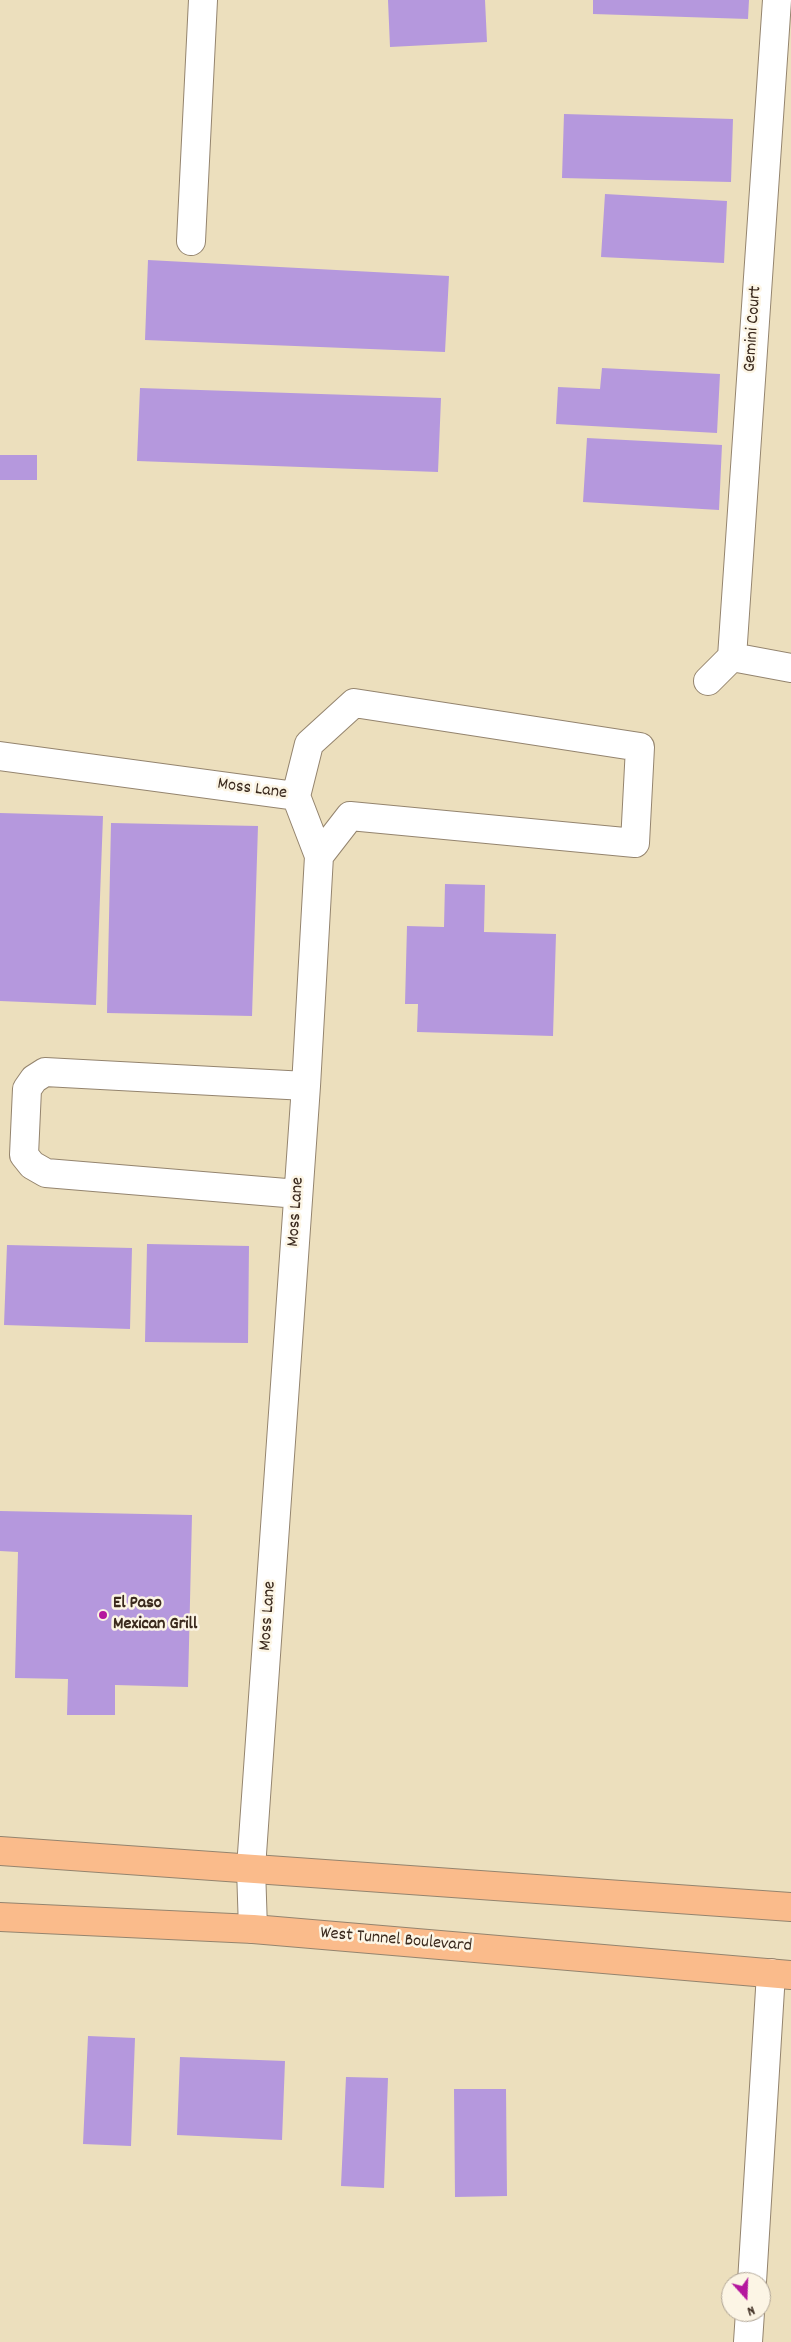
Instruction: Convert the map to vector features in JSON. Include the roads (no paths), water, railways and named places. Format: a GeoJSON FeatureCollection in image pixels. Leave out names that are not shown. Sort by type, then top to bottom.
{"type":"FeatureCollection","features":[{"type":"Feature","properties":{"kind":"main road"},"geometry":{"type":"LineString","coordinates":[[0,1851],[791,1907]]}},
{"type":"Feature","properties":{"kind":"main road","name":"West Tunnel Boulevard"},"geometry":{"type":"LineString","coordinates":[[0,1917],[253,1929],[781,1974]]}},
{"type":"Feature","properties":{"kind":"street"},"geometry":{"type":"LineString","coordinates":[[191,241],[203,0]]}},
{"type":"Feature","properties":{"kind":"street","name":"Gemini Court"},"geometry":{"type":"LineString","coordinates":[[732,657],[777,0]]}},
{"type":"Feature","properties":{"kind":"street"},"geometry":{"type":"LineString","coordinates":[[708,681],[732,657],[791,668]]}},
{"type":"Feature","properties":{"kind":"street"},"geometry":{"type":"LineString","coordinates":[[296,796],[309,744],[354,703],[640,747],[635,843],[350,816],[319,856]]}},
{"type":"Feature","properties":{"kind":"street","name":"Moss Lane"},"geometry":{"type":"LineString","coordinates":[[0,756],[296,796],[319,856],[306,1086],[251,1868],[253,1929]]}},
{"type":"Feature","properties":{"kind":"street"},"geometry":{"type":"LineString","coordinates":[[298,1194],[46,1173],[32,1165],[24,1155],[27,1089],[34,1079],[45,1072],[306,1086]]}},
{"type":"Feature","properties":{"kind":"street"},"geometry":{"type":"LineString","coordinates":[[753,2272],[781,1974]]}},
{"type":"Feature","properties":{"kind":"street"},"geometry":{"type":"LineString","coordinates":[[748,2342],[749,2322]]}},
{"type":"Feature","properties":{"kind":"place","name":"El Paso Mexican Grill"},"geometry":{"type":"Point","coordinates":[103,1615]}}]}
